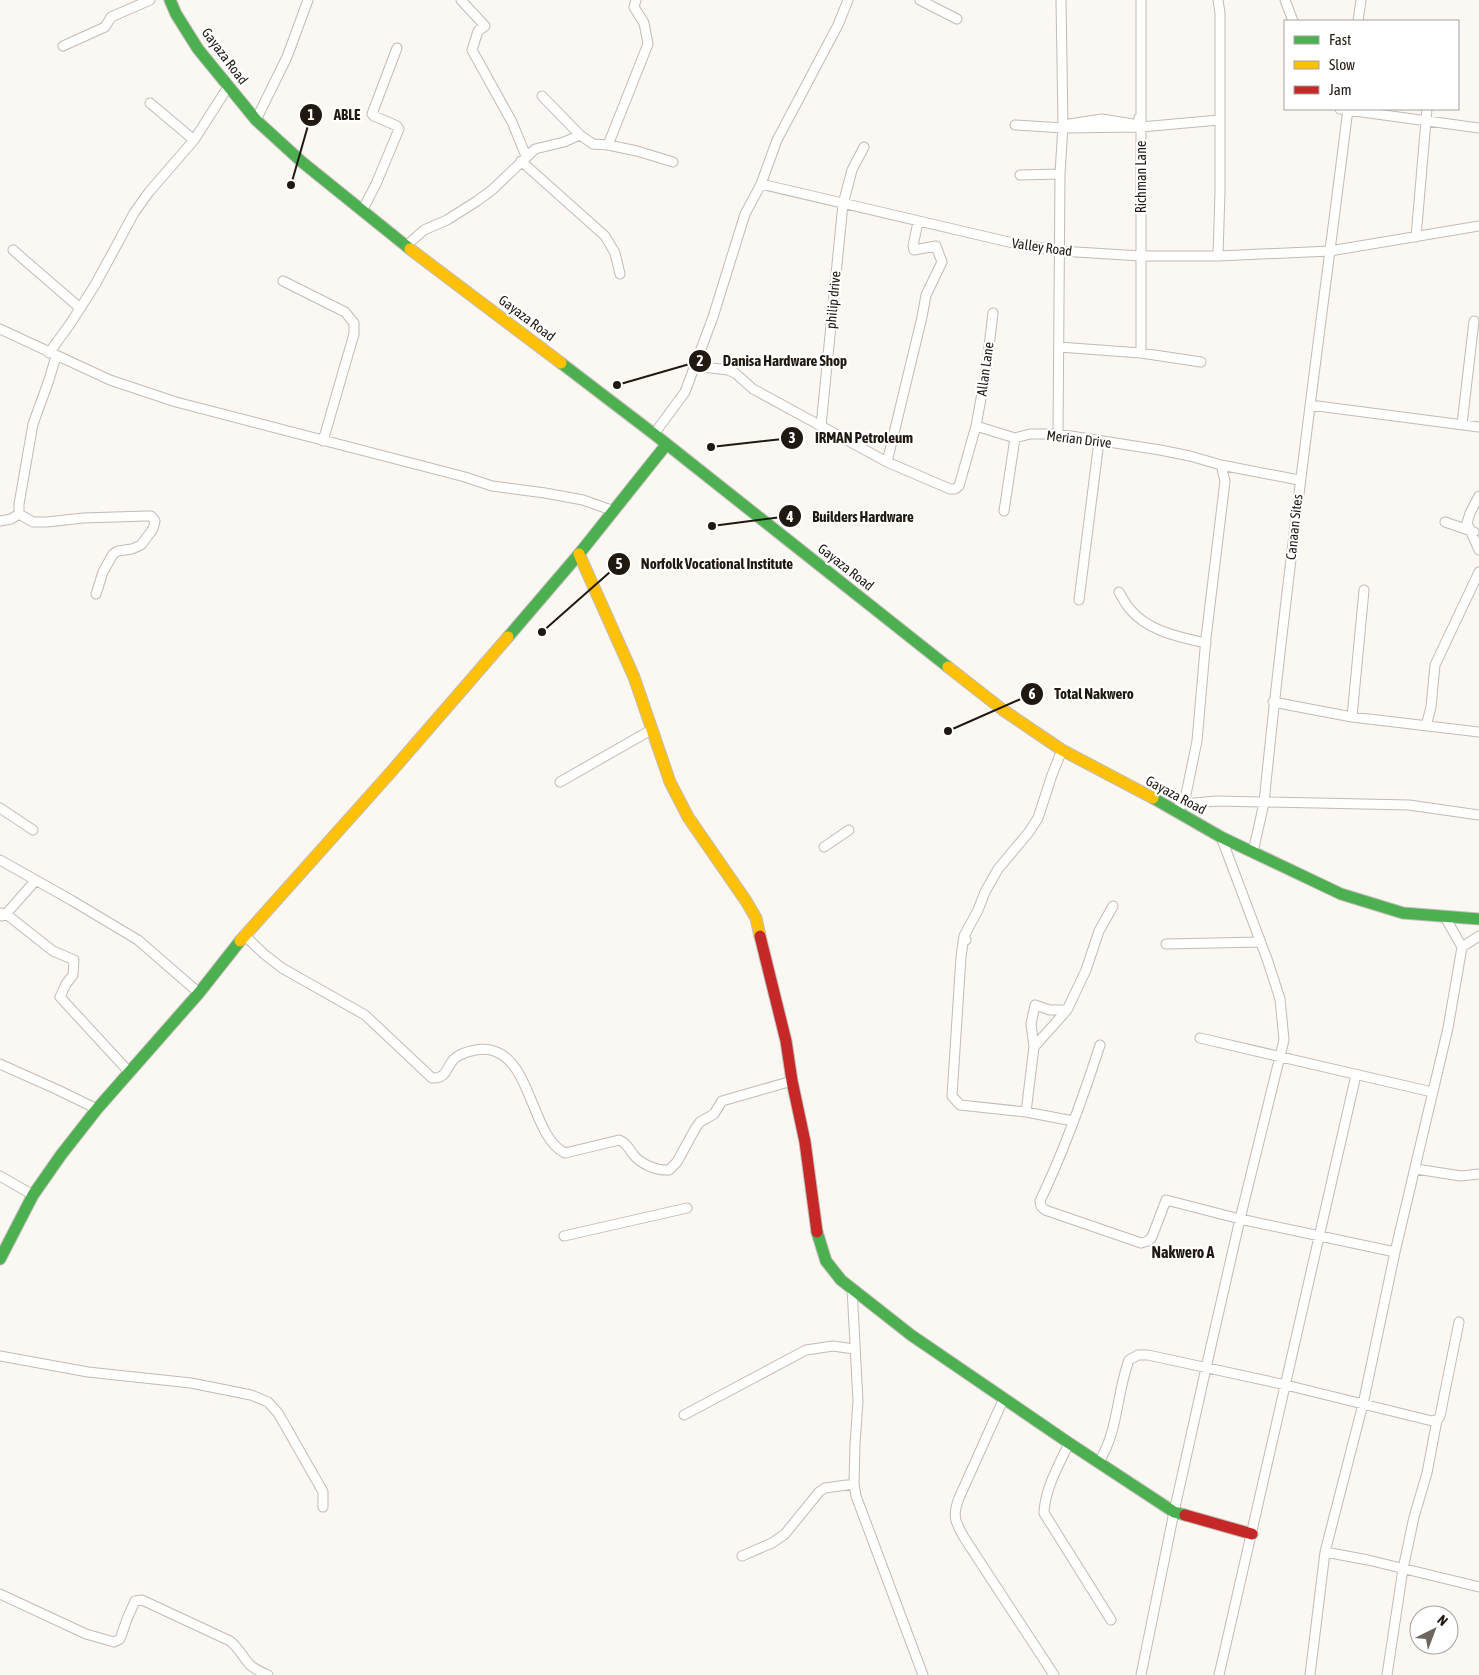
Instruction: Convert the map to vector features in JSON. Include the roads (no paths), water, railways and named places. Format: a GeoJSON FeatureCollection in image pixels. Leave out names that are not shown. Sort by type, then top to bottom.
{"type":"FeatureCollection","features":[{"type":"Feature","properties":{"kind":"street"},"geometry":{"type":"LineString","coordinates":[[63,46],[105,27],[111,17],[150,0]]}},
{"type":"Feature","properties":{"kind":"street","name":"Gayaza Road"},"geometry":{"type":"LineString","coordinates":[[170,0],[176,14],[198,49],[228,87],[256,120],[302,162],[654,434],[1003,710],[1062,750],[1107,775],[1179,807],[1221,837],[1342,894],[1403,913],[1479,920]]}},
{"type":"Feature","properties":{"kind":"street"},"geometry":{"type":"LineString","coordinates":[[256,120],[287,57],[308,0]]}},
{"type":"Feature","properties":{"kind":"street"},"geometry":{"type":"LineString","coordinates":[[461,0],[485,26],[478,31],[472,50],[512,122],[524,159],[605,236],[615,253],[620,274]]}},
{"type":"Feature","properties":{"kind":"street"},"geometry":{"type":"LineString","coordinates":[[608,145],[648,44],[644,23],[634,7],[636,0]]}},
{"type":"Feature","properties":{"kind":"street"},"geometry":{"type":"LineString","coordinates":[[654,434],[685,392],[713,317],[745,214],[761,184],[777,140],[838,25],[848,0]]}},
{"type":"Feature","properties":{"kind":"street"},"geometry":{"type":"LineString","coordinates":[[920,0],[957,19]]}},
{"type":"Feature","properties":{"kind":"street"},"geometry":{"type":"LineString","coordinates":[[1058,434],[1060,174],[1063,127],[1061,0]]}},
{"type":"Feature","properties":{"kind":"street"},"geometry":{"type":"LineString","coordinates":[[1063,127],[1102,119],[1139,125],[1141,0]]}},
{"type":"Feature","properties":{"kind":"street","name":"Richman Lane"},"geometry":{"type":"LineString","coordinates":[[1141,0],[1141,354]]}},
{"type":"Feature","properties":{"kind":"street"},"geometry":{"type":"LineString","coordinates":[[1218,0],[1220,13],[1218,256]]}},
{"type":"Feature","properties":{"kind":"street"},"geometry":{"type":"LineString","coordinates":[[1285,0],[1293,20]]}},
{"type":"Feature","properties":{"kind":"street"},"geometry":{"type":"LineString","coordinates":[[1358,20],[1361,0]]}},
{"type":"Feature","properties":{"kind":"street"},"geometry":{"type":"LineString","coordinates":[[362,210],[376,184],[399,129],[397,126],[372,114],[397,48]]}},
{"type":"Feature","properties":{"kind":"street"},"geometry":{"type":"LineString","coordinates":[[19,514],[19,504],[33,424],[49,380],[52,354],[99,277],[134,213],[149,192],[194,140],[228,87]]}},
{"type":"Feature","properties":{"kind":"street"},"geometry":{"type":"LineString","coordinates":[[542,96],[580,135],[593,144],[608,145],[646,153],[673,162]]}},
{"type":"Feature","properties":{"kind":"street"},"geometry":{"type":"LineString","coordinates":[[150,103],[194,140]]}},
{"type":"Feature","properties":{"kind":"street","name":"Canaan Sites"},"geometry":{"type":"LineString","coordinates":[[1253,852],[1264,803],[1299,480],[1330,251],[1345,110]]}},
{"type":"Feature","properties":{"kind":"street"},"geometry":{"type":"LineString","coordinates":[[1352,110],[1479,128]]}},
{"type":"Feature","properties":{"kind":"street"},"geometry":{"type":"LineString","coordinates":[[1416,237],[1427,110]]}},
{"type":"Feature","properties":{"kind":"street"},"geometry":{"type":"LineString","coordinates":[[1015,125],[1141,127],[1219,120]]}},
{"type":"Feature","properties":{"kind":"street"},"geometry":{"type":"LineString","coordinates":[[407,245],[424,230],[447,220],[492,190],[535,149],[564,142],[580,135]]}},
{"type":"Feature","properties":{"kind":"street","name":"philip drive"},"geometry":{"type":"LineString","coordinates":[[821,426],[843,204],[852,170],[864,147]]}},
{"type":"Feature","properties":{"kind":"street"},"geometry":{"type":"LineString","coordinates":[[1020,174],[1060,174]]}},
{"type":"Feature","properties":{"kind":"street","name":"Valley Road"},"geometry":{"type":"LineString","coordinates":[[761,184],[1013,244],[1060,251],[1141,256],[1218,256],[1330,251],[1479,226]]}},
{"type":"Feature","properties":{"kind":"street"},"geometry":{"type":"LineString","coordinates":[[888,462],[926,295],[942,262],[936,246],[914,250],[913,246],[918,222]]}},
{"type":"Feature","properties":{"kind":"street"},"geometry":{"type":"LineString","coordinates":[[13,250],[80,308]]}},
{"type":"Feature","properties":{"kind":"street"},"geometry":{"type":"LineString","coordinates":[[283,280],[345,312],[354,323],[354,334],[323,441]]}},
{"type":"Feature","properties":{"kind":"street","name":"Allan Lane"},"geometry":{"type":"LineString","coordinates":[[976,426],[986,372],[993,313]]}},
{"type":"Feature","properties":{"kind":"street"},"geometry":{"type":"LineString","coordinates":[[1462,424],[1474,321]]}},
{"type":"Feature","properties":{"kind":"street"},"geometry":{"type":"LineString","coordinates":[[0,329],[110,380],[176,402],[464,477],[492,486],[545,492],[583,500],[614,511]]}},
{"type":"Feature","properties":{"kind":"street"},"geometry":{"type":"LineString","coordinates":[[1059,347],[1141,354],[1201,362]]}},
{"type":"Feature","properties":{"kind":"street"},"geometry":{"type":"LineString","coordinates":[[695,366],[728,370],[753,389],[888,462],[950,489],[955,489],[959,486],[976,426]]}},
{"type":"Feature","properties":{"kind":"street"},"geometry":{"type":"LineString","coordinates":[[1310,405],[1479,427]]}},
{"type":"Feature","properties":{"kind":"street","name":"Merian Drive"},"geometry":{"type":"LineString","coordinates":[[976,426],[1015,438],[1030,434],[1058,434],[1190,456],[1221,465],[1299,480]]}},
{"type":"Feature","properties":{"kind":"street"},"geometry":{"type":"LineString","coordinates":[[1004,511],[1015,438]]}},
{"type":"Feature","properties":{"kind":"street"},"geometry":{"type":"LineString","coordinates":[[1079,600],[1099,441]]}},
{"type":"Feature","properties":{"kind":"street"},"geometry":{"type":"LineString","coordinates":[[0,1259],[32,1195],[61,1154],[199,993],[244,935],[391,772],[579,554],[666,444]]}},
{"type":"Feature","properties":{"kind":"street"},"geometry":{"type":"LineString","coordinates":[[1221,465],[1225,481],[1206,643],[1197,741],[1179,807],[1216,801],[1409,805],[1479,816]]}},
{"type":"Feature","properties":{"kind":"street"},"geometry":{"type":"LineString","coordinates":[[1479,496],[1467,523],[1475,532],[1479,550]]}},
{"type":"Feature","properties":{"kind":"street"},"geometry":{"type":"LineString","coordinates":[[0,521],[11,519],[19,514]]}},
{"type":"Feature","properties":{"kind":"street"},"geometry":{"type":"LineString","coordinates":[[19,514],[33,522],[83,518],[146,516],[154,518],[155,524],[140,545],[132,549],[118,551],[108,559],[96,594]]}},
{"type":"Feature","properties":{"kind":"street"},"geometry":{"type":"LineString","coordinates":[[1445,522],[1475,532]]}},
{"type":"Feature","properties":{"kind":"street"},"geometry":{"type":"LineString","coordinates":[[579,554],[634,677],[670,782],[683,809],[756,918],[786,1042],[805,1142],[812,1198],[822,1250],[832,1270],[911,1335],[1174,1512],[1252,1534]]}},
{"type":"Feature","properties":{"kind":"street"},"geometry":{"type":"LineString","coordinates":[[1426,726],[1431,707],[1435,665],[1479,572]]}},
{"type":"Feature","properties":{"kind":"street"},"geometry":{"type":"LineString","coordinates":[[1352,717],[1364,590]]}},
{"type":"Feature","properties":{"kind":"street"},"geometry":{"type":"LineString","coordinates":[[1119,592],[1130,609],[1151,626],[1179,637],[1206,643]]}},
{"type":"Feature","properties":{"kind":"street"},"geometry":{"type":"LineString","coordinates":[[1274,702],[1352,717],[1479,732]]}},
{"type":"Feature","properties":{"kind":"street"},"geometry":{"type":"LineString","coordinates":[[560,782],[651,730]]}},
{"type":"Feature","properties":{"kind":"street"},"geometry":{"type":"LineString","coordinates":[[1062,750],[1038,818],[998,870],[985,892],[965,938],[961,957],[952,1096],[960,1105],[1026,1112],[1073,1121]]}},
{"type":"Feature","properties":{"kind":"street"},"geometry":{"type":"LineString","coordinates":[[0,808],[33,830]]}},
{"type":"Feature","properties":{"kind":"street"},"geometry":{"type":"LineString","coordinates":[[824,847],[849,830]]}},
{"type":"Feature","properties":{"kind":"street"},"geometry":{"type":"LineString","coordinates":[[1141,1675],[1206,1368],[1284,1040],[1280,999],[1221,837]]}},
{"type":"Feature","properties":{"kind":"street"},"geometry":{"type":"LineString","coordinates":[[0,860],[138,940],[199,993]]}},
{"type":"Feature","properties":{"kind":"street"},"geometry":{"type":"LineString","coordinates":[[36,880],[2,915],[53,951],[74,960],[74,975],[66,984],[60,997],[130,1073]]}},
{"type":"Feature","properties":{"kind":"street"},"geometry":{"type":"LineString","coordinates":[[1034,1047],[1067,1010],[1086,970],[1099,931],[1113,906]]}},
{"type":"Feature","properties":{"kind":"street"},"geometry":{"type":"LineString","coordinates":[[1310,1675],[1325,1552],[1362,1404],[1448,1028],[1462,947],[1445,917]]}},
{"type":"Feature","properties":{"kind":"street"},"geometry":{"type":"LineString","coordinates":[[244,935],[282,968],[365,1015],[432,1078],[444,1075],[453,1060],[469,1052],[491,1050],[504,1055],[516,1070],[549,1138],[557,1148],[565,1153],[619,1140],[625,1143],[638,1160],[653,1168],[669,1170],[677,1162],[694,1129],[700,1122],[714,1114],[722,1101],[792,1081]]}},
{"type":"Feature","properties":{"kind":"street"},"geometry":{"type":"LineString","coordinates":[[1462,947],[1479,936]]}},
{"type":"Feature","properties":{"kind":"street"},"geometry":{"type":"LineString","coordinates":[[1166,944],[1260,942]]}},
{"type":"Feature","properties":{"kind":"street"},"geometry":{"type":"LineString","coordinates":[[1026,1112],[1034,1047],[1031,1024],[1036,1005],[1050,1010],[1067,1010]]}},
{"type":"Feature","properties":{"kind":"street"},"geometry":{"type":"LineString","coordinates":[[1200,1038],[1279,1058],[1432,1092]]}},
{"type":"Feature","properties":{"kind":"street"},"geometry":{"type":"LineString","coordinates":[[1100,1045],[1084,1093],[1040,1201],[1041,1206],[1046,1210],[1141,1243],[1148,1241],[1152,1237],[1166,1200],[1240,1219],[1396,1252]]}},
{"type":"Feature","properties":{"kind":"street"},"geometry":{"type":"LineString","coordinates":[[0,1064],[97,1110]]}},
{"type":"Feature","properties":{"kind":"street"},"geometry":{"type":"LineString","coordinates":[[1219,1675],[1356,1075]]}},
{"type":"Feature","properties":{"kind":"street"},"geometry":{"type":"LineString","coordinates":[[1416,1169],[1461,1176],[1479,1174]]}},
{"type":"Feature","properties":{"kind":"street"},"geometry":{"type":"LineString","coordinates":[[0,1176],[32,1195]]}},
{"type":"Feature","properties":{"kind":"street"},"geometry":{"type":"LineString","coordinates":[[564,1236],[687,1208]]}},
{"type":"Feature","properties":{"kind":"street"},"geometry":{"type":"LineString","coordinates":[[852,1288],[858,1401],[854,1484],[856,1496],[923,1675]]}},
{"type":"Feature","properties":{"kind":"street"},"geometry":{"type":"LineString","coordinates":[[1387,1675],[1403,1570],[1414,1516],[1427,1473],[1459,1322]]}},
{"type":"Feature","properties":{"kind":"street"},"geometry":{"type":"LineString","coordinates":[[684,1415],[806,1350],[833,1346],[854,1349]]}},
{"type":"Feature","properties":{"kind":"street"},"geometry":{"type":"LineString","coordinates":[[1099,1462],[1109,1443],[1125,1370],[1129,1360],[1133,1356],[1138,1355],[1148,1355],[1286,1385],[1432,1421],[1437,1420]]}},
{"type":"Feature","properties":{"kind":"street"},"geometry":{"type":"LineString","coordinates":[[0,1356],[88,1372],[191,1383],[251,1395],[268,1402],[278,1413],[318,1483],[322,1492],[323,1506]]}},
{"type":"Feature","properties":{"kind":"street"},"geometry":{"type":"LineString","coordinates":[[1004,1398],[959,1498],[954,1516],[956,1525],[1054,1675]]}},
{"type":"Feature","properties":{"kind":"street"},"geometry":{"type":"LineString","coordinates":[[1069,1443],[1050,1484],[1044,1513],[1111,1620]]}},
{"type":"Feature","properties":{"kind":"street"},"geometry":{"type":"LineString","coordinates":[[742,1556],[772,1543],[785,1534],[819,1492],[825,1488],[854,1484]]}},
{"type":"Feature","properties":{"kind":"street"},"geometry":{"type":"LineString","coordinates":[[1325,1552],[1368,1560],[1479,1587]]}},
{"type":"Feature","properties":{"kind":"street"},"geometry":{"type":"LineString","coordinates":[[0,1594],[86,1634],[114,1642],[120,1639],[135,1601],[142,1600],[230,1641],[248,1663],[268,1675]]}},
{"type":"Feature","properties":{"kind":"place","name":"ABLE"},"geometry":{"type":"Point","coordinates":[291,185]}},
{"type":"Feature","properties":{"kind":"place","name":"Danisa Hardware Shop"},"geometry":{"type":"Point","coordinates":[617,385]}},
{"type":"Feature","properties":{"kind":"place","name":"IRMAN Petroleum"},"geometry":{"type":"Point","coordinates":[711,447]}},
{"type":"Feature","properties":{"kind":"place","name":"Builders Hardware"},"geometry":{"type":"Point","coordinates":[712,526]}},
{"type":"Feature","properties":{"kind":"place","name":"Norfolk Vocational Institute"},"geometry":{"type":"Point","coordinates":[542,632]}},
{"type":"Feature","properties":{"kind":"place","name":"Total Nakwero"},"geometry":{"type":"Point","coordinates":[948,731]}},
{"type":"Feature","properties":{"kind":"district","name":"Nakwero A"},"geometry":{"type":"Point","coordinates":[1183,1252]}}]}
